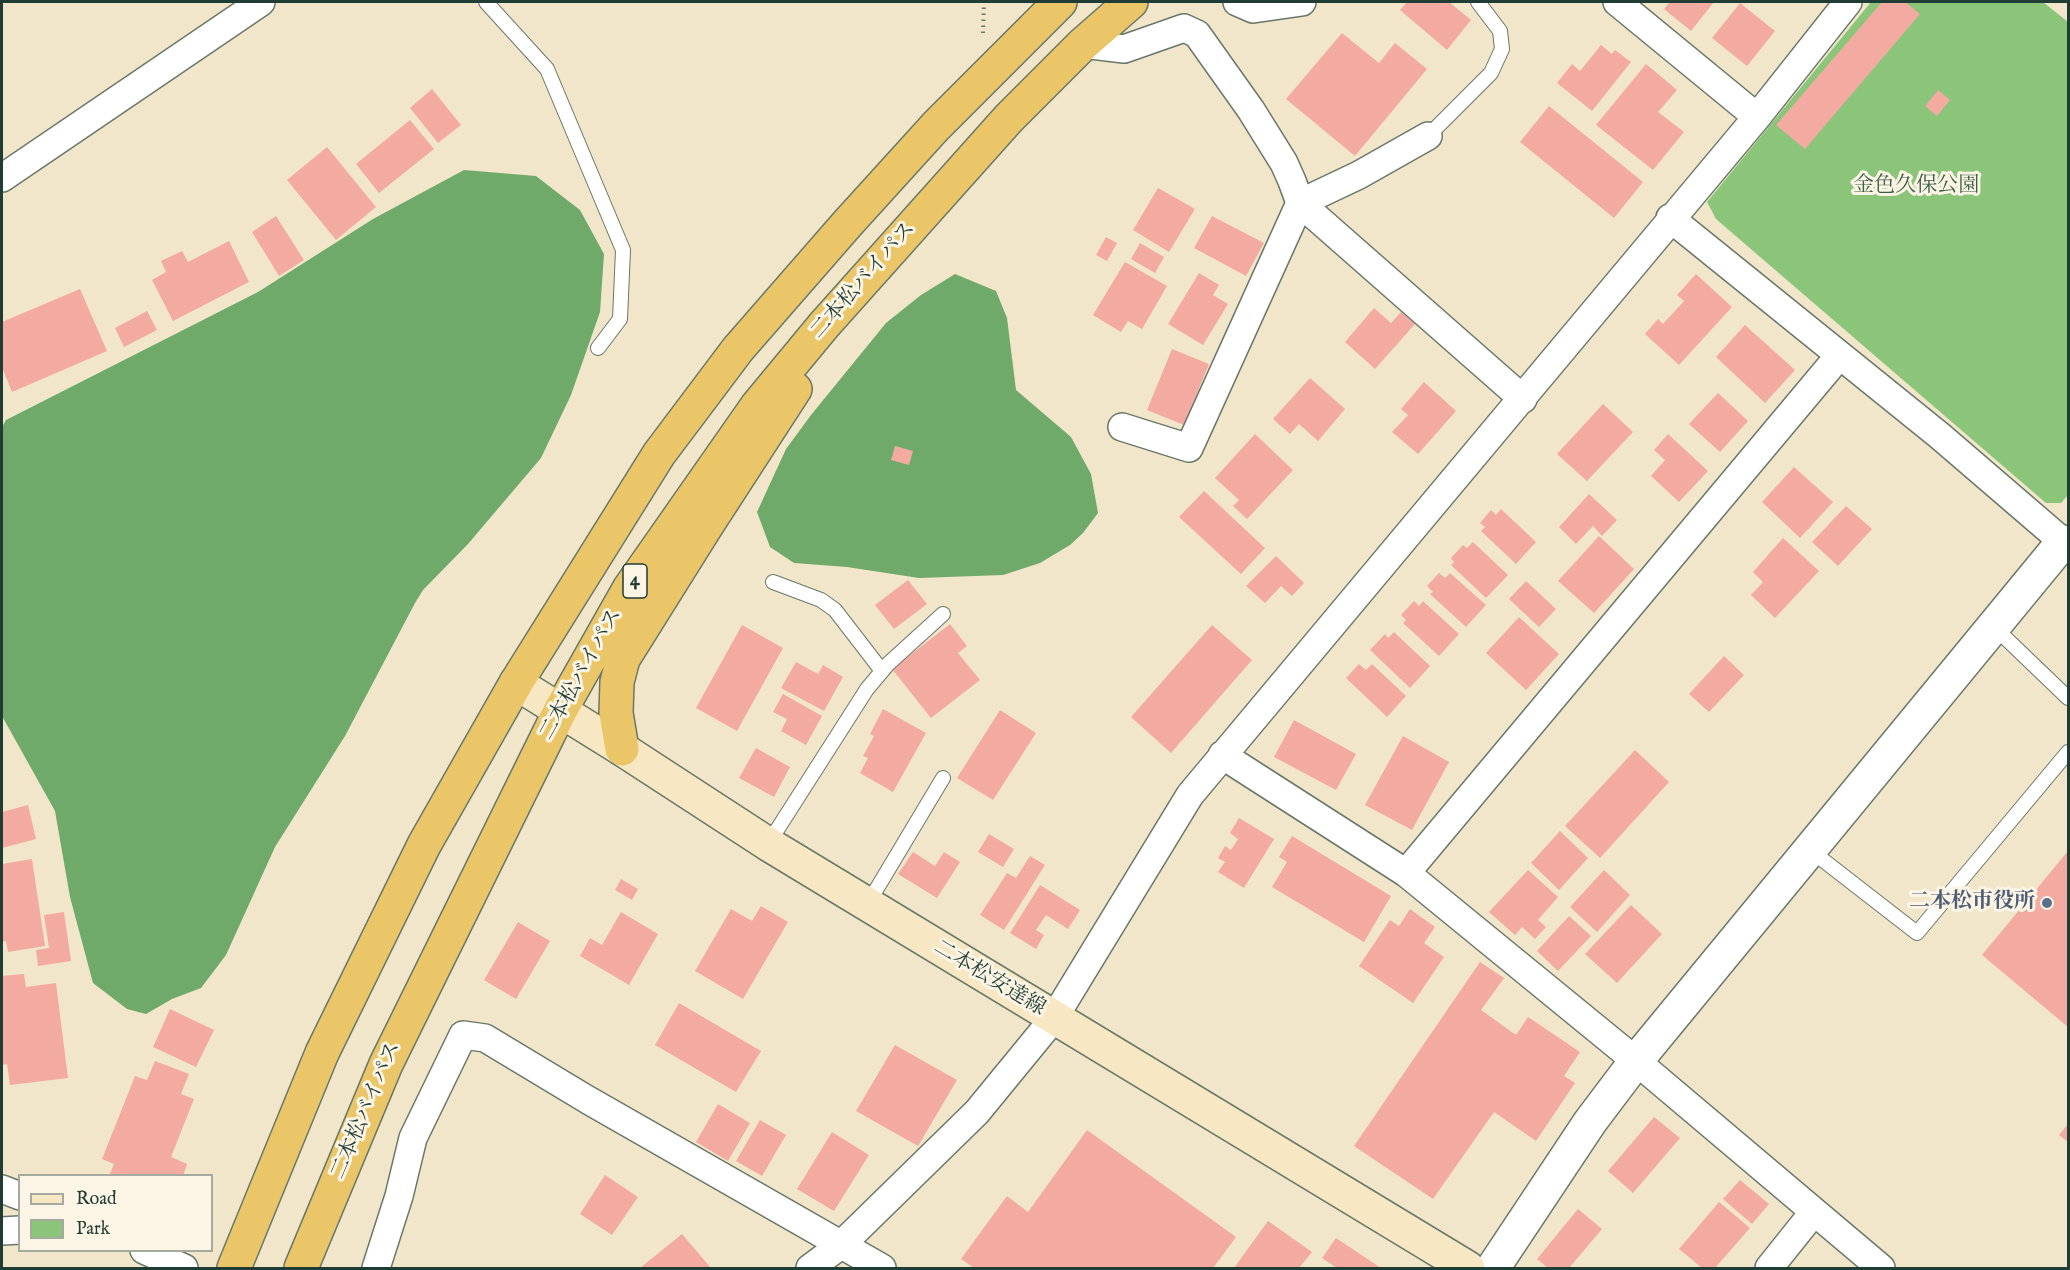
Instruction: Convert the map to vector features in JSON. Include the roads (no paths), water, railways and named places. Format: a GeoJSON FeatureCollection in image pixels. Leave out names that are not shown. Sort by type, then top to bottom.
{"type":"FeatureCollection","features":[{"type":"Feature","properties":{"kind":"highway","name":"4"},"geometry":{"type":"LineString","coordinates":[[234,1269],[322,1053],[424,845],[516,683],[659,454],[738,349],[936,126],[1060,2]]}},
{"type":"Feature","properties":{"kind":"highway","name":"二本松バイパス"},"geometry":{"type":"LineString","coordinates":[[300,1269],[386,1064],[560,711],[629,589],[757,406],[824,325],[1009,118],[1083,44],[1131,2]]}},
{"type":"Feature","properties":{"kind":"highway"},"geometry":{"type":"LineString","coordinates":[[622,749],[616,713],[617,681],[623,659],[699,537],[803,378],[824,325]]}},
{"type":"Feature","properties":{"kind":"main road","name":"二本松安達線"},"geometry":{"type":"LineString","coordinates":[[516,683],[867,905],[1468,1269]]}},
{"type":"Feature","properties":{"kind":"street"},"geometry":{"type":"LineString","coordinates":[[2,178],[261,2]]}},
{"type":"Feature","properties":{"kind":"street"},"geometry":{"type":"LineString","coordinates":[[1237,2],[1253,9],[1302,2]]}},
{"type":"Feature","properties":{"kind":"street"},"geometry":{"type":"LineString","coordinates":[[1617,2],[1757,117]]}},
{"type":"Feature","properties":{"kind":"street"},"geometry":{"type":"LineString","coordinates":[[810,1269],[841,1245],[977,1112],[1054,1018],[1190,795],[1523,399],[1670,218],[1757,117],[1848,2]]}},
{"type":"Feature","properties":{"kind":"street"},"geometry":{"type":"LineString","coordinates":[[1083,44],[1124,49],[1184,28],[1197,34],[1251,110],[1284,163],[1300,203],[1523,399]]}},
{"type":"Feature","properties":{"kind":"street"},"geometry":{"type":"LineString","coordinates":[[1122,427],[1189,448],[1300,203],[1359,175],[1428,136]]}},
{"type":"Feature","properties":{"kind":"street"},"geometry":{"type":"LineString","coordinates":[[1493,1269],[1590,1122],[1636,1061],[1993,626],[2067,541],[1670,218]]}},
{"type":"Feature","properties":{"kind":"street"},"geometry":{"type":"LineString","coordinates":[[1406,873],[1839,356]]}},
{"type":"Feature","properties":{"kind":"street"},"geometry":{"type":"LineString","coordinates":[[1222,755],[1406,873],[1636,1061],[1881,1269]]}},
{"type":"Feature","properties":{"kind":"street"},"geometry":{"type":"LineString","coordinates":[[376,1269],[399,1196],[413,1138],[463,1035],[485,1038],[882,1269]]}},
{"type":"Feature","properties":{"kind":"street"},"geometry":{"type":"LineString","coordinates":[[2,1189],[18,1195]]}},
{"type":"Feature","properties":{"kind":"street"},"geometry":{"type":"LineString","coordinates":[[1769,1269],[1813,1212]]}},
{"type":"Feature","properties":{"kind":"street"},"geometry":{"type":"LineString","coordinates":[[2,1232],[18,1230]]}},
{"type":"Feature","properties":{"kind":"street"},"geometry":{"type":"LineString","coordinates":[[146,1252],[184,1268]]}},
{"type":"Feature","properties":{"kind":"lane"},"geometry":{"type":"LineString","coordinates":[[486,2],[547,69],[623,250],[620,319],[598,348]]}},
{"type":"Feature","properties":{"kind":"lane"},"geometry":{"type":"LineString","coordinates":[[1428,136],[1491,73],[1502,49],[1500,31],[1478,2]]}},
{"type":"Feature","properties":{"kind":"lane"},"geometry":{"type":"LineString","coordinates":[[773,582],[821,600],[835,610],[882,671]]}},
{"type":"Feature","properties":{"kind":"lane"},"geometry":{"type":"LineString","coordinates":[[768,844],[867,689],[918,634],[943,614]]}},
{"type":"Feature","properties":{"kind":"lane"},"geometry":{"type":"LineString","coordinates":[[1993,626],[2068,698]]}},
{"type":"Feature","properties":{"kind":"lane"},"geometry":{"type":"LineString","coordinates":[[1810,850],[1917,933],[2068,752]]}},
{"type":"Feature","properties":{"kind":"lane"},"geometry":{"type":"LineString","coordinates":[[867,905],[944,778]]}},
{"type":"Feature","properties":{"kind":"place","name":"二本松市役所"},"geometry":{"type":"Point","coordinates":[2047,903]}},
{"type":"Feature","properties":{"kind":"park label","name":"金色久保公園"},"geometry":{"type":"Point","coordinates":[1916,187]}}]}
